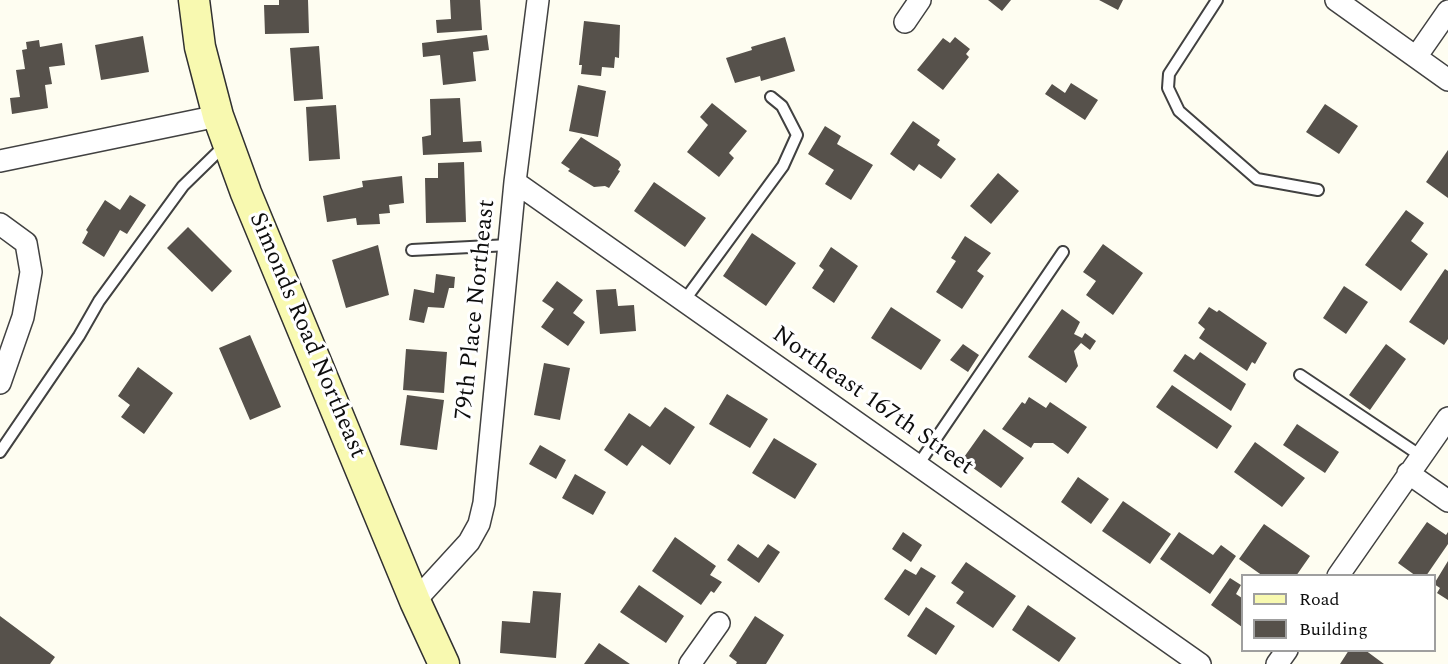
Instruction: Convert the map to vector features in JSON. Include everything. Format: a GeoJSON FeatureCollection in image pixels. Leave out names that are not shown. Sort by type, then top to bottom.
{"type":"FeatureCollection","features":[{"type":"Feature","properties":{"kind":"main road","name":"Simonds Road Northeast"},"geometry":{"type":"LineString","coordinates":[[194,0],[200,47],[223,129],[415,601],[444,664]]}},
{"type":"Feature","properties":{"kind":"street","name":"79th Place Northeast"},"geometry":{"type":"LineString","coordinates":[[415,601],[469,542],[479,524],[484,503],[515,182],[538,0]]}},
{"type":"Feature","properties":{"kind":"street"},"geometry":{"type":"LineString","coordinates":[[905,22],[920,0]]}},
{"type":"Feature","properties":{"kind":"street"},"geometry":{"type":"LineString","coordinates":[[1336,0],[1448,80]]}},
{"type":"Feature","properties":{"kind":"street"},"geometry":{"type":"LineString","coordinates":[[1416,57],[1448,11]]}},
{"type":"Feature","properties":{"kind":"street"},"geometry":{"type":"LineString","coordinates":[[0,161],[223,129]]}},
{"type":"Feature","properties":{"kind":"street","name":"Northeast 167th Street"},"geometry":{"type":"LineString","coordinates":[[515,182],[1200,664]]}},
{"type":"Feature","properties":{"kind":"street"},"geometry":{"type":"LineString","coordinates":[[0,224],[26,243],[31,272],[23,317],[0,383]]}},
{"type":"Feature","properties":{"kind":"street"},"geometry":{"type":"LineString","coordinates":[[1339,574],[1448,418]]}},
{"type":"Feature","properties":{"kind":"street"},"geometry":{"type":"LineString","coordinates":[[1408,473],[1448,501]]}},
{"type":"Feature","properties":{"kind":"street"},"geometry":{"type":"LineString","coordinates":[[690,664],[718,623]]}},
{"type":"Feature","properties":{"kind":"street"},"geometry":{"type":"LineString","coordinates":[[1277,664],[1286,652]]}},
{"type":"Feature","properties":{"kind":"lane"},"geometry":{"type":"LineString","coordinates":[[1216,0],[1169,74],[1168,88],[1179,111],[1257,179],[1318,190]]}},
{"type":"Feature","properties":{"kind":"lane"},"geometry":{"type":"LineString","coordinates":[[684,301],[783,166],[797,135],[782,106],[771,97]]}},
{"type":"Feature","properties":{"kind":"lane"},"geometry":{"type":"LineString","coordinates":[[0,452],[79,336],[99,301],[223,129]]}},
{"type":"Feature","properties":{"kind":"lane"},"geometry":{"type":"LineString","coordinates":[[412,250],[509,245]]}},
{"type":"Feature","properties":{"kind":"lane"},"geometry":{"type":"LineString","coordinates":[[918,465],[1063,252]]}},
{"type":"Feature","properties":{"kind":"lane"},"geometry":{"type":"LineString","coordinates":[[1300,375],[1420,456]]}},
{"type":"Feature","properties":{"kind":"building"},"geometry":{"type":"Polygon","coordinates":[[[279,0],[308,0],[309,33],[265,34],[264,5],[279,5],[279,0]]]}},
{"type":"Feature","properties":{"kind":"building"},"geometry":{"type":"Polygon","coordinates":[[[450,0],[480,0],[482,30],[437,33],[436,20],[451,19],[450,0]]]}},
{"type":"Feature","properties":{"kind":"building"},"geometry":{"type":"Polygon","coordinates":[[[988,0],[1011,0],[1002,11],[988,0]]]}},
{"type":"Feature","properties":{"kind":"building"},"geometry":{"type":"Polygon","coordinates":[[[1099,0],[1123,0],[1118,10],[1099,0]]]}},
{"type":"Feature","properties":{"kind":"building"},"geometry":{"type":"Polygon","coordinates":[[[584,21],[620,25],[619,58],[615,57],[614,68],[602,67],[601,76],[581,74],[582,65],[579,65],[584,21]]]}},
{"type":"Feature","properties":{"kind":"building"},"geometry":{"type":"Polygon","coordinates":[[[487,35],[489,50],[473,52],[476,81],[443,85],[440,55],[423,57],[422,43],[487,35]]]}},
{"type":"Feature","properties":{"kind":"building"},"geometry":{"type":"Polygon","coordinates":[[[143,36],[149,72],[101,80],[95,45],[143,36]]]}},
{"type":"Feature","properties":{"kind":"building"},"geometry":{"type":"Polygon","coordinates":[[[785,37],[795,71],[761,81],[760,76],[735,83],[726,58],[752,50],[751,47],[785,37]]]}},
{"type":"Feature","properties":{"kind":"building"},"geometry":{"type":"Polygon","coordinates":[[[955,37],[970,49],[966,54],[969,57],[943,90],[917,70],[943,38],[950,43],[955,37]]]}},
{"type":"Feature","properties":{"kind":"building"},"geometry":{"type":"Polygon","coordinates":[[[39,40],[40,47],[62,43],[65,65],[49,67],[52,84],[45,85],[48,108],[12,114],[10,98],[20,97],[16,70],[25,69],[22,50],[27,49],[26,42],[39,40]]]}},
{"type":"Feature","properties":{"kind":"building"},"geometry":{"type":"Polygon","coordinates":[[[319,46],[323,99],[294,101],[290,48],[319,46]]]}},
{"type":"Feature","properties":{"kind":"building"},"geometry":{"type":"Polygon","coordinates":[[[1071,83],[1098,100],[1085,120],[1045,94],[1052,84],[1065,93],[1071,83]]]}},
{"type":"Feature","properties":{"kind":"building"},"geometry":{"type":"Polygon","coordinates":[[[578,85],[606,91],[598,137],[569,131],[578,85]]]}},
{"type":"Feature","properties":{"kind":"building"},"geometry":{"type":"Polygon","coordinates":[[[460,98],[463,142],[481,141],[482,152],[423,155],[422,137],[431,135],[430,99],[460,98]]]}},
{"type":"Feature","properties":{"kind":"building"},"geometry":{"type":"Polygon","coordinates":[[[712,103],[747,131],[729,153],[734,158],[719,177],[687,152],[708,125],[700,117],[712,103]]]}},
{"type":"Feature","properties":{"kind":"building"},"geometry":{"type":"Polygon","coordinates":[[[1325,104],[1358,126],[1339,154],[1306,132],[1325,104]]]}},
{"type":"Feature","properties":{"kind":"building"},"geometry":{"type":"Polygon","coordinates":[[[336,105],[340,159],[309,161],[306,107],[336,105]]]}},
{"type":"Feature","properties":{"kind":"building"},"geometry":{"type":"Polygon","coordinates":[[[913,121],[940,140],[937,145],[956,159],[941,179],[919,164],[914,171],[890,154],[913,121]]]}},
{"type":"Feature","properties":{"kind":"building"},"geometry":{"type":"Polygon","coordinates":[[[825,126],[841,136],[837,144],[873,165],[851,200],[825,184],[834,170],[808,154],[825,126]]]}},
{"type":"Feature","properties":{"kind":"building"},"geometry":{"type":"Polygon","coordinates":[[[581,137],[619,161],[621,165],[618,170],[620,171],[609,188],[594,187],[568,171],[570,169],[561,163],[581,137]]]}},
{"type":"Feature","properties":{"kind":"building"},"geometry":{"type":"Polygon","coordinates":[[[1448,150],[1448,198],[1426,182],[1448,150]]]}},
{"type":"Feature","properties":{"kind":"building"},"geometry":{"type":"Polygon","coordinates":[[[464,162],[466,222],[426,223],[425,178],[438,178],[438,163],[464,162]]]}},
{"type":"Feature","properties":{"kind":"building"},"geometry":{"type":"Polygon","coordinates":[[[998,173],[1019,191],[991,224],[970,206],[998,173]]]}},
{"type":"Feature","properties":{"kind":"building"},"geometry":{"type":"Polygon","coordinates":[[[402,176],[404,203],[389,205],[390,213],[379,214],[380,224],[357,225],[356,218],[327,222],[323,196],[363,187],[362,181],[402,176]]]}},
{"type":"Feature","properties":{"kind":"building"},"geometry":{"type":"Polygon","coordinates":[[[654,182],[706,218],[685,247],[634,211],[654,182]]]}},
{"type":"Feature","properties":{"kind":"building"},"geometry":{"type":"Polygon","coordinates":[[[130,195],[146,205],[127,234],[120,230],[104,257],[82,243],[88,232],[86,230],[105,200],[120,210],[130,195]]]}},
{"type":"Feature","properties":{"kind":"building"},"geometry":{"type":"Polygon","coordinates":[[[1406,210],[1424,223],[1411,241],[1428,254],[1401,291],[1365,265],[1406,210]]]}},
{"type":"Feature","properties":{"kind":"building"},"geometry":{"type":"Polygon","coordinates":[[[188,227],[232,271],[212,292],[167,248],[188,227]]]}},
{"type":"Feature","properties":{"kind":"building"},"geometry":{"type":"Polygon","coordinates":[[[752,233],[796,263],[766,306],[723,276],[752,233]]]}},
{"type":"Feature","properties":{"kind":"building"},"geometry":{"type":"Polygon","coordinates":[[[965,236],[991,253],[977,271],[984,276],[962,309],[936,292],[956,261],[951,258],[965,236]]]}},
{"type":"Feature","properties":{"kind":"building"},"geometry":{"type":"Polygon","coordinates":[[[1103,244],[1143,273],[1113,315],[1086,295],[1096,281],[1083,272],[1103,244]]]}},
{"type":"Feature","properties":{"kind":"building"},"geometry":{"type":"Polygon","coordinates":[[[378,245],[389,295],[346,308],[332,260],[378,245]]]}},
{"type":"Feature","properties":{"kind":"building"},"geometry":{"type":"Polygon","coordinates":[[[831,247],[858,266],[834,303],[812,288],[824,270],[819,266],[831,247]]]}},
{"type":"Feature","properties":{"kind":"building"},"geometry":{"type":"Polygon","coordinates":[[[1445,269],[1448,271],[1448,339],[1444,345],[1409,322],[1445,269]]]}},
{"type":"Feature","properties":{"kind":"building"},"geometry":{"type":"Polygon","coordinates":[[[436,274],[455,277],[454,288],[449,288],[444,308],[428,307],[424,323],[409,320],[414,289],[434,293],[436,274]]]}},
{"type":"Feature","properties":{"kind":"building"},"geometry":{"type":"Polygon","coordinates":[[[557,281],[583,300],[573,313],[585,322],[568,346],[541,327],[554,309],[542,301],[557,281]]]}},
{"type":"Feature","properties":{"kind":"building"},"geometry":{"type":"Polygon","coordinates":[[[1344,286],[1368,302],[1346,334],[1323,318],[1344,286]]]}},
{"type":"Feature","properties":{"kind":"building"},"geometry":{"type":"Polygon","coordinates":[[[616,289],[618,306],[634,305],[636,331],[600,334],[596,290],[616,289]]]}},
{"type":"Feature","properties":{"kind":"building"},"geometry":{"type":"Polygon","coordinates":[[[891,307],[941,340],[921,370],[871,338],[891,307]]]}},
{"type":"Feature","properties":{"kind":"building"},"geometry":{"type":"Polygon","coordinates":[[[1209,307],[1217,312],[1219,310],[1267,343],[1255,364],[1252,362],[1247,371],[1199,338],[1205,329],[1198,323],[1209,307]]]}},
{"type":"Feature","properties":{"kind":"building"},"geometry":{"type":"Polygon","coordinates":[[[1062,309],[1080,322],[1074,334],[1082,338],[1085,333],[1096,341],[1090,350],[1081,343],[1074,351],[1078,366],[1066,383],[1028,357],[1062,309]]]}},
{"type":"Feature","properties":{"kind":"building"},"geometry":{"type":"Polygon","coordinates":[[[250,335],[281,407],[250,420],[219,348],[250,335]]]}},
{"type":"Feature","properties":{"kind":"building"},"geometry":{"type":"Polygon","coordinates":[[[963,344],[979,355],[968,372],[950,360],[963,344]]]}},
{"type":"Feature","properties":{"kind":"building"},"geometry":{"type":"Polygon","coordinates":[[[1386,344],[1406,359],[1370,410],[1349,395],[1386,344]]]}},
{"type":"Feature","properties":{"kind":"building"},"geometry":{"type":"Polygon","coordinates":[[[406,349],[447,352],[444,393],[403,390],[406,349]]]}},
{"type":"Feature","properties":{"kind":"building"},"geometry":{"type":"Polygon","coordinates":[[[1200,352],[1246,384],[1231,411],[1173,371],[1185,354],[1194,360],[1200,352]]]}},
{"type":"Feature","properties":{"kind":"building"},"geometry":{"type":"Polygon","coordinates":[[[544,363],[570,368],[560,420],[534,415],[544,363]]]}},
{"type":"Feature","properties":{"kind":"building"},"geometry":{"type":"Polygon","coordinates":[[[138,367],[173,393],[144,434],[121,417],[130,405],[118,396],[138,367]]]}},
{"type":"Feature","properties":{"kind":"building"},"geometry":{"type":"Polygon","coordinates":[[[1172,385],[1232,426],[1217,449],[1156,407],[1172,385]]]}},
{"type":"Feature","properties":{"kind":"building"},"geometry":{"type":"Polygon","coordinates":[[[727,394],[768,419],[750,448],[709,424],[727,394]]]}},
{"type":"Feature","properties":{"kind":"building"},"geometry":{"type":"Polygon","coordinates":[[[407,395],[444,400],[437,450],[400,445],[407,395]]]}},
{"type":"Feature","properties":{"kind":"building"},"geometry":{"type":"Polygon","coordinates":[[[1029,397],[1046,408],[1050,402],[1087,427],[1068,454],[1053,443],[1034,443],[1031,448],[1002,429],[1022,402],[1025,404],[1029,397]]]}},
{"type":"Feature","properties":{"kind":"building"},"geometry":{"type":"Polygon","coordinates":[[[665,407],[695,427],[670,465],[642,445],[627,466],[604,450],[629,413],[650,427],[665,407]]]}},
{"type":"Feature","properties":{"kind":"building"},"geometry":{"type":"Polygon","coordinates":[[[1297,424],[1339,452],[1325,473],[1283,445],[1297,424]]]}},
{"type":"Feature","properties":{"kind":"building"},"geometry":{"type":"Polygon","coordinates":[[[984,429],[1024,458],[1001,488],[962,460],[984,429]]]}},
{"type":"Feature","properties":{"kind":"building"},"geometry":{"type":"Polygon","coordinates":[[[774,438],[817,464],[795,499],[752,473],[774,438]]]}},
{"type":"Feature","properties":{"kind":"building"},"geometry":{"type":"Polygon","coordinates":[[[1255,442],[1305,478],[1282,507],[1234,472],[1255,442]]]}},
{"type":"Feature","properties":{"kind":"building"},"geometry":{"type":"Polygon","coordinates":[[[540,445],[566,460],[556,479],[529,464],[540,445]]]}},
{"type":"Feature","properties":{"kind":"building"},"geometry":{"type":"Polygon","coordinates":[[[575,474],[606,492],[593,515],[562,498],[575,474]]]}},
{"type":"Feature","properties":{"kind":"building"},"geometry":{"type":"Polygon","coordinates":[[[1078,477],[1109,499],[1091,524],[1061,502],[1078,477]]]}},
{"type":"Feature","properties":{"kind":"building"},"geometry":{"type":"Polygon","coordinates":[[[1123,501],[1171,534],[1150,564],[1102,531],[1123,501]]]}},
{"type":"Feature","properties":{"kind":"building"},"geometry":{"type":"Polygon","coordinates":[[[1427,522],[1446,535],[1448,532],[1448,544],[1427,574],[1413,574],[1398,563],[1427,522]]]}},
{"type":"Feature","properties":{"kind":"building"},"geometry":{"type":"Polygon","coordinates":[[[1264,524],[1310,556],[1297,574],[1260,574],[1239,559],[1264,524]]]}},
{"type":"Feature","properties":{"kind":"building"},"geometry":{"type":"Polygon","coordinates":[[[903,532],[922,545],[911,562],[892,549],[903,532]]]}},
{"type":"Feature","properties":{"kind":"building"},"geometry":{"type":"Polygon","coordinates":[[[1179,532],[1213,555],[1221,545],[1236,556],[1210,594],[1160,559],[1179,532]]]}},
{"type":"Feature","properties":{"kind":"building"},"geometry":{"type":"Polygon","coordinates":[[[675,537],[716,566],[710,575],[722,582],[714,593],[711,591],[701,605],[652,571],[675,537]]]}},
{"type":"Feature","properties":{"kind":"building"},"geometry":{"type":"Polygon","coordinates":[[[738,544],[758,558],[768,544],[780,552],[759,583],[727,560],[738,544]]]}},
{"type":"Feature","properties":{"kind":"building"},"geometry":{"type":"Polygon","coordinates":[[[1448,561],[1448,600],[1437,593],[1440,588],[1436,585],[1436,581],[1448,561]]]}},
{"type":"Feature","properties":{"kind":"building"},"geometry":{"type":"Polygon","coordinates":[[[966,562],[1016,596],[993,628],[956,603],[964,592],[951,583],[966,562]]]}},
{"type":"Feature","properties":{"kind":"building"},"geometry":{"type":"Polygon","coordinates":[[[921,567],[936,576],[909,616],[884,599],[905,569],[916,575],[921,567]]]}},
{"type":"Feature","properties":{"kind":"building"},"geometry":{"type":"Polygon","coordinates":[[[1230,578],[1241,585],[1236,594],[1241,597],[1241,626],[1211,605],[1230,578]]]}},
{"type":"Feature","properties":{"kind":"building"},"geometry":{"type":"Polygon","coordinates":[[[639,585],[684,616],[666,643],[620,612],[639,585]]]}},
{"type":"Feature","properties":{"kind":"building"},"geometry":{"type":"Polygon","coordinates":[[[533,591],[561,593],[556,658],[500,653],[502,621],[530,623],[533,591]]]}},
{"type":"Feature","properties":{"kind":"building"},"geometry":{"type":"Polygon","coordinates":[[[1028,605],[1076,638],[1059,662],[1012,630],[1028,605]]]}},
{"type":"Feature","properties":{"kind":"building"},"geometry":{"type":"Polygon","coordinates":[[[926,607],[955,626],[936,655],[907,636],[926,607]]]}},
{"type":"Feature","properties":{"kind":"building"},"geometry":{"type":"Polygon","coordinates":[[[0,616],[55,657],[50,664],[0,664],[0,616]]]}},
{"type":"Feature","properties":{"kind":"building"},"geometry":{"type":"Polygon","coordinates":[[[755,616],[784,635],[766,664],[736,664],[737,662],[729,656],[755,616]]]}},
{"type":"Feature","properties":{"kind":"building"},"geometry":{"type":"Polygon","coordinates":[[[599,643],[630,664],[584,664],[599,643]]]}},
{"type":"Feature","properties":{"kind":"building"},"geometry":{"type":"Polygon","coordinates":[[[1348,652],[1368,652],[1384,664],[1340,664],[1348,652]]]}}]}
